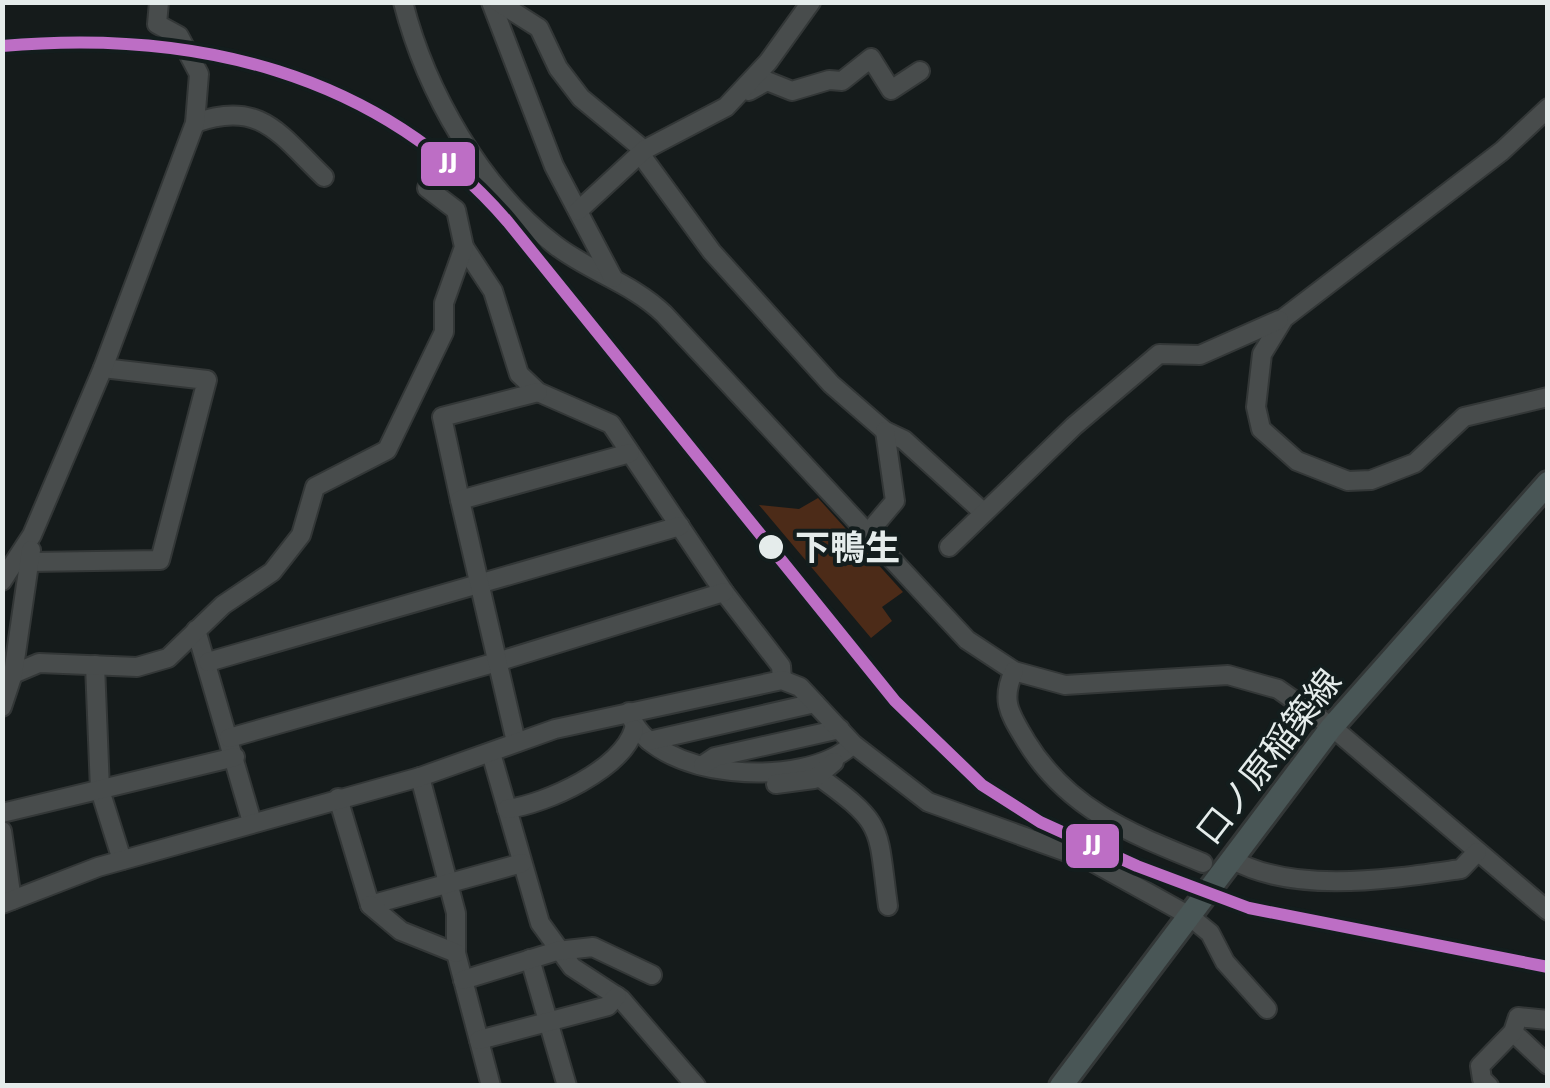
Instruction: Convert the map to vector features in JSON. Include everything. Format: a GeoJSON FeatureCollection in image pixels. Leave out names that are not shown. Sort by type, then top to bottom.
{"type":"FeatureCollection","features":[{"type":"Feature","properties":{"kind":"main road","name":"口ノ原稲築線"},"geometry":{"type":"LineString","coordinates":[[1060,1086],[1332,727],[1548,483]]}},
{"type":"Feature","properties":{"kind":"street"},"geometry":{"type":"LineString","coordinates":[[2,581],[32,535],[104,368],[196,123],[199,74],[180,36],[157,24],[159,2]]}},
{"type":"Feature","properties":{"kind":"street"},"geometry":{"type":"LineString","coordinates":[[403,2],[443,106],[479,162],[524,218],[556,246],[613,278],[664,314],[967,640],[1014,671],[1081,686],[1204,675],[1248,678],[1278,689],[1332,727],[1548,911]]}},
{"type":"Feature","properties":{"kind":"street"},"geometry":{"type":"LineString","coordinates":[[578,210],[642,152],[692,128],[741,92],[811,2]]}},
{"type":"Feature","properties":{"kind":"street"},"geometry":{"type":"LineString","coordinates":[[504,5],[535,123],[613,278]]}},
{"type":"Feature","properties":{"kind":"street"},"geometry":{"type":"LineString","coordinates":[[504,5],[544,34],[558,68],[581,98],[642,152],[712,252],[831,384],[885,431],[904,440],[984,513]]}},
{"type":"Feature","properties":{"kind":"street"},"geometry":{"type":"LineString","coordinates":[[741,92],[752,91],[767,80],[792,90],[829,80],[842,81],[872,58],[891,90],[920,71]]}},
{"type":"Feature","properties":{"kind":"street"},"geometry":{"type":"LineString","coordinates":[[950,547],[1074,426],[1160,354],[1200,355],[1284,318],[1502,150],[1548,108]]}},
{"type":"Feature","properties":{"kind":"street"},"geometry":{"type":"LineString","coordinates":[[196,123],[230,112],[260,118],[324,178]]}},
{"type":"Feature","properties":{"kind":"street"},"geometry":{"type":"LineString","coordinates":[[428,188],[456,210],[464,247],[493,291],[519,374],[538,392],[611,424],[724,592],[781,666],[782,680]]}},
{"type":"Feature","properties":{"kind":"street"},"geometry":{"type":"LineString","coordinates":[[13,674],[39,663],[137,667],[168,658],[196,630],[272,572],[301,535],[315,486],[387,450],[396,439],[408,401],[440,345],[444,303],[464,247]]}},
{"type":"Feature","properties":{"kind":"street"},"geometry":{"type":"LineString","coordinates":[[1284,318],[1262,354],[1256,399],[1261,430],[1297,461],[1348,481],[1370,480],[1415,463],[1464,416],[1548,397]]}},
{"type":"Feature","properties":{"kind":"street"},"geometry":{"type":"LineString","coordinates":[[30,562],[160,560],[208,380],[104,368]]}},
{"type":"Feature","properties":{"kind":"street"},"geometry":{"type":"LineString","coordinates":[[516,742],[442,417],[538,392]]}},
{"type":"Feature","properties":{"kind":"street"},"geometry":{"type":"LineString","coordinates":[[868,534],[895,501],[885,431]]}},
{"type":"Feature","properties":{"kind":"street"},"geometry":{"type":"LineString","coordinates":[[460,500],[630,454]]}},
{"type":"Feature","properties":{"kind":"street"},"geometry":{"type":"LineString","coordinates":[[208,662],[680,526]]}},
{"type":"Feature","properties":{"kind":"street"},"geometry":{"type":"LineString","coordinates":[[3,702],[13,674],[32,535]]}},
{"type":"Feature","properties":{"kind":"street"},"geometry":{"type":"LineString","coordinates":[[229,738],[724,592]]}},
{"type":"Feature","properties":{"kind":"street"},"geometry":{"type":"LineString","coordinates":[[196,630],[252,822]]}},
{"type":"Feature","properties":{"kind":"street"},"geometry":{"type":"LineString","coordinates":[[95,666],[100,790],[122,860]]}},
{"type":"Feature","properties":{"kind":"street"},"geometry":{"type":"LineString","coordinates":[[1014,671],[1006,688],[1006,708],[1034,754],[1068,794],[1100,818],[1202,863]]}},
{"type":"Feature","properties":{"kind":"street"},"geometry":{"type":"LineString","coordinates":[[507,809],[562,796],[636,732],[782,680],[800,687],[853,744],[928,802],[1089,860],[1188,915],[1210,933],[1225,962],[1266,1008]]}},
{"type":"Feature","properties":{"kind":"street"},"geometry":{"type":"LineString","coordinates":[[3,832],[7,902],[122,860],[420,777],[516,742],[636,732],[816,703]]}},
{"type":"Feature","properties":{"kind":"street"},"geometry":{"type":"LineString","coordinates":[[703,765],[715,758],[840,729]]}},
{"type":"Feature","properties":{"kind":"street"},"geometry":{"type":"LineString","coordinates":[[636,732],[703,765],[776,774],[838,759]]}},
{"type":"Feature","properties":{"kind":"street"},"geometry":{"type":"LineString","coordinates":[[636,732],[718,780],[791,784],[818,776],[853,744]]}},
{"type":"Feature","properties":{"kind":"street"},"geometry":{"type":"LineString","coordinates":[[491,753],[540,924],[572,967],[617,996],[696,1086]]}},
{"type":"Feature","properties":{"kind":"street"},"geometry":{"type":"LineString","coordinates":[[2,812],[234,758]]}},
{"type":"Feature","properties":{"kind":"street"},"geometry":{"type":"LineString","coordinates":[[818,776],[861,808],[875,826],[888,906]]}},
{"type":"Feature","properties":{"kind":"street"},"geometry":{"type":"LineString","coordinates":[[420,777],[456,912],[456,953],[491,1086]]}},
{"type":"Feature","properties":{"kind":"street"},"geometry":{"type":"LineString","coordinates":[[338,798],[370,905],[401,931],[456,953]]}},
{"type":"Feature","properties":{"kind":"street"},"geometry":{"type":"LineString","coordinates":[[1231,859],[1271,875],[1348,879],[1461,869],[1477,852]]}},
{"type":"Feature","properties":{"kind":"street"},"geometry":{"type":"LineString","coordinates":[[370,905],[522,863]]}},
{"type":"Feature","properties":{"kind":"street"},"geometry":{"type":"LineString","coordinates":[[463,980],[590,939],[652,974]]}},
{"type":"Feature","properties":{"kind":"street"},"geometry":{"type":"LineString","coordinates":[[530,959],[568,1086]]}},
{"type":"Feature","properties":{"kind":"street"},"geometry":{"type":"LineString","coordinates":[[479,1086],[473,1061],[480,1045],[608,1006],[617,996]]}},
{"type":"Feature","properties":{"kind":"street"},"geometry":{"type":"LineString","coordinates":[[1489,1086],[1482,1079],[1480,1066],[1513,1032],[1518,1018],[1548,1020]]}},
{"type":"Feature","properties":{"kind":"street"},"geometry":{"type":"LineString","coordinates":[[1513,1032],[1548,1065]]}},
{"type":"Feature","properties":{"kind":"shaded area"},"geometry":{"type":"Polygon","coordinates":[[[818,498],[903,592],[882,607],[892,621],[871,638],[759,505],[799,509],[818,498]]]}},
{"type":"Feature","properties":{"kind":"transit line","name":"JJ"},"geometry":{"type":"LineString","coordinates":[[2,46],[73,42],[143,45],[211,54],[278,71],[341,95],[401,128],[457,170],[508,222],[895,701],[982,785],[1040,822],[1137,866],[1249,908],[1548,967]]}},
{"type":"Feature","properties":{"kind":"place","name":"下鴨生"},"geometry":{"type":"Point","coordinates":[771,547]}}]}
